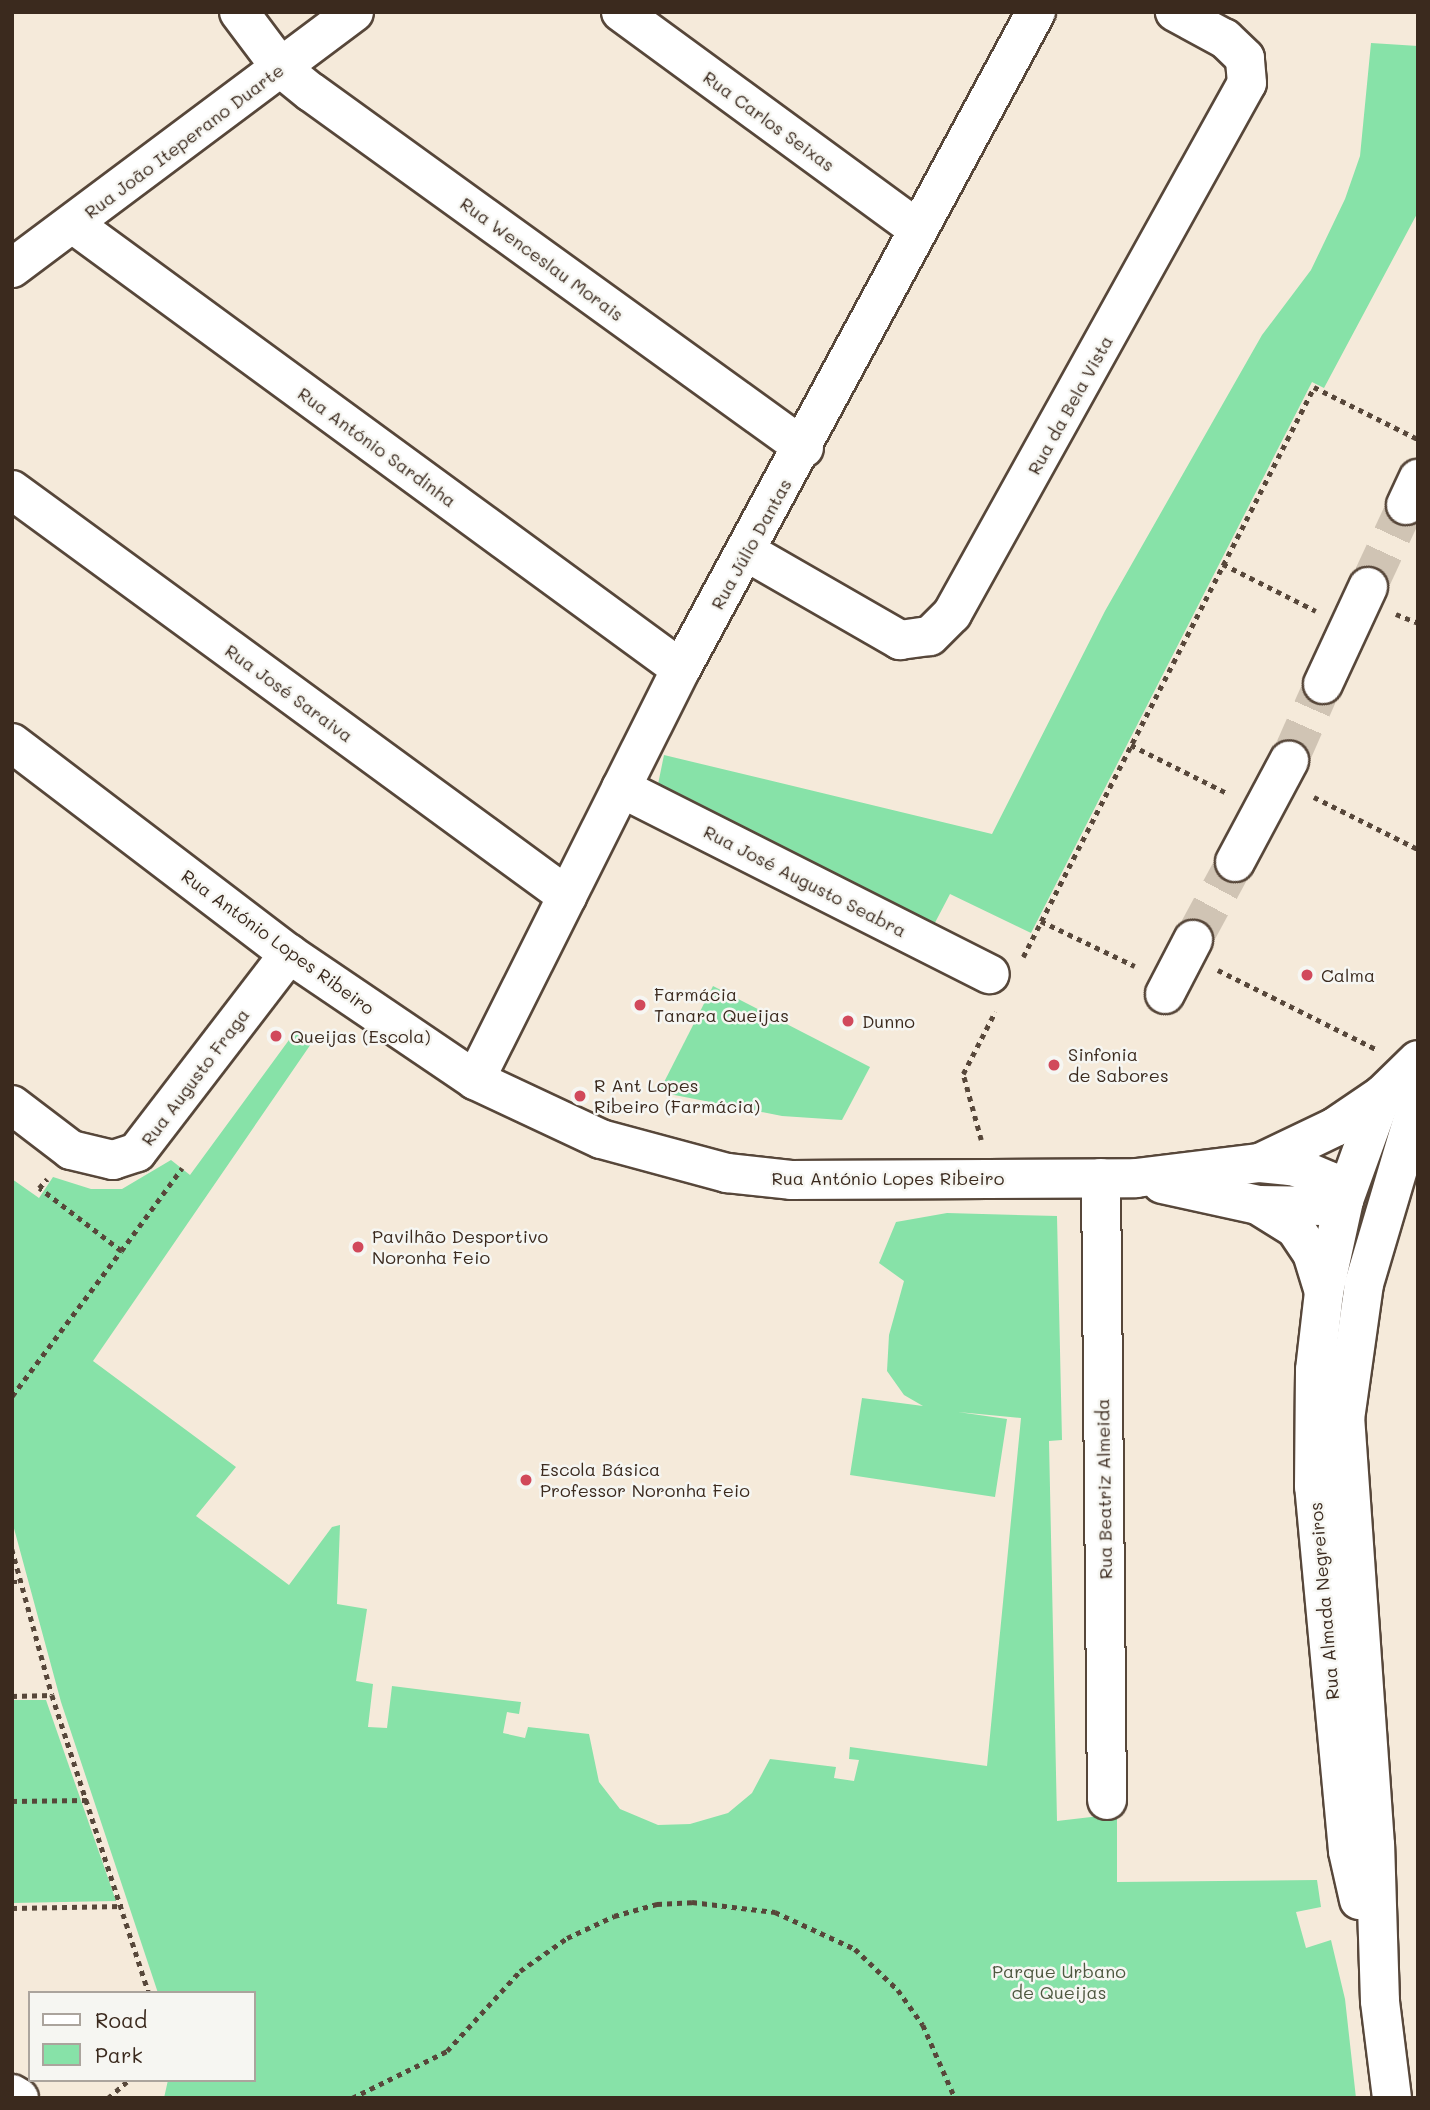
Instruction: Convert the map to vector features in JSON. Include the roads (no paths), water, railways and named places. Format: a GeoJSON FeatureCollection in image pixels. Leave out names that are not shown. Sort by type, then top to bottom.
{"type":"FeatureCollection","features":[{"type":"Feature","properties":{"kind":"street","name":"Rua Wenceslau Morais"},"geometry":{"type":"LineString","coordinates":[[239,12],[281,68],[804,448]]}},
{"type":"Feature","properties":{"kind":"street","name":"Rua João Iteperano Duarte"},"geometry":{"type":"LineString","coordinates":[[12,268],[354,12]]}},
{"type":"Feature","properties":{"kind":"street","name":"Rua Carlos Seixas"},"geometry":{"type":"LineString","coordinates":[[621,12],[917,229]]}},
{"type":"Feature","properties":{"kind":"street","name":"Rua Júlio Dantas"},"geometry":{"type":"LineString","coordinates":[[475,1080],[681,670],[804,448],[917,229],[1036,12]]}},
{"type":"Feature","properties":{"kind":"street","name":"Rua da Bela Vista"},"geometry":{"type":"LineString","coordinates":[[747,552],[900,640],[930,636],[952,614],[1247,83],[1245,58],[1225,39],[1175,12]]}},
{"type":"Feature","properties":{"kind":"street","name":"Rua António Sardinha"},"geometry":{"type":"LineString","coordinates":[[73,224],[681,670]]}},
{"type":"Feature","properties":{"kind":"street","name":"Rua José Saraiva"},"geometry":{"type":"LineString","coordinates":[[12,490],[567,896]]}},
{"type":"Feature","properties":{"kind":"street"},"geometry":{"type":"LineString","coordinates":[[1323,684],[1368,587]]}},
{"type":"Feature","properties":{"kind":"street","name":"Rua António Lopes Ribeiro"},"geometry":{"type":"LineString","coordinates":[[12,743],[289,954],[475,1080],[601,1139],[727,1173],[824,1181],[1118,1178],[1260,1163],[1296,1167],[1329,1181],[1344,1200],[1324,1206],[1258,1205],[1118,1178]]}},
{"type":"Feature","properties":{"kind":"street"},"geometry":{"type":"LineString","coordinates":[[1235,862],[1277,783]]}},
{"type":"Feature","properties":{"kind":"street","name":"Rua José Augusto Seabra"},"geometry":{"type":"LineString","coordinates":[[621,788],[1002,982]]}},
{"type":"Feature","properties":{"kind":"street","name":"Rua Augusto Fraga"},"geometry":{"type":"LineString","coordinates":[[12,1105],[71,1150],[113,1160],[137,1152],[289,954]]}},
{"type":"Feature","properties":{"kind":"street","name":"Rua António Lopes Ribeiro"},"geometry":{"type":"LineString","coordinates":[[1260,1163],[1335,1127],[1407,1081]]}},
{"type":"Feature","properties":{"kind":"street","name":"Rua Almada Negreiros"},"geometry":{"type":"LineString","coordinates":[[1392,2098],[1380,2001],[1348,1851],[1314,1487],[1315,1370],[1324,1292],[1344,1200],[1407,1081]]}},
{"type":"Feature","properties":{"kind":"street","name":"Rua Almada Negreiros"},"geometry":{"type":"LineString","coordinates":[[1380,2001],[1375,1845],[1345,1419],[1364,1284],[1385,1212],[1407,1081]]}},
{"type":"Feature","properties":{"kind":"street","name":"Rua Beatriz Almeida"},"geometry":{"type":"LineString","coordinates":[[1107,1800],[1118,1178]]}},
{"type":"Feature","properties":{"kind":"street"},"geometry":{"type":"LineString","coordinates":[[1344,1200],[1385,1212]]}},
{"type":"Feature","properties":{"kind":"street","name":"Rua António Lopes Ribeiro"},"geometry":{"type":"LineString","coordinates":[[1258,1205],[1295,1227],[1312,1253],[1324,1292]]}},
{"type":"Feature","properties":{"kind":"street"},"geometry":{"type":"LineString","coordinates":[[12,2094],[19,2098]]}},
{"type":"Feature","properties":{"kind":"tunnel"},"geometry":{"type":"LineString","coordinates":[[1368,587],[1406,505]]}},
{"type":"Feature","properties":{"kind":"tunnel"},"geometry":{"type":"LineString","coordinates":[[1289,761],[1323,684]]}},
{"type":"Feature","properties":{"kind":"tunnel"},"geometry":{"type":"LineString","coordinates":[[1193,940],[1235,862]]}},
{"type":"Feature","properties":{"kind":"place","name":"Calma"},"geometry":{"type":"Point","coordinates":[1307,975]}},
{"type":"Feature","properties":{"kind":"place","name":"Farmácia Tanara Queijas"},"geometry":{"type":"Point","coordinates":[640,1005]}},
{"type":"Feature","properties":{"kind":"place","name":"Dunno"},"geometry":{"type":"Point","coordinates":[848,1021]}},
{"type":"Feature","properties":{"kind":"place","name":"Queijas (Escola)"},"geometry":{"type":"Point","coordinates":[276,1036]}},
{"type":"Feature","properties":{"kind":"place","name":"Sinfonia de Sabores"},"geometry":{"type":"Point","coordinates":[1054,1065]}},
{"type":"Feature","properties":{"kind":"place","name":"R Ant Lopes Ribeiro (Farmácia)"},"geometry":{"type":"Point","coordinates":[580,1096]}},
{"type":"Feature","properties":{"kind":"place","name":"Pavilhão Desportivo Noronha Feio"},"geometry":{"type":"Point","coordinates":[358,1247]}},
{"type":"Feature","properties":{"kind":"place","name":"Escola Básica Professor Noronha Feio"},"geometry":{"type":"Point","coordinates":[526,1480]}},
{"type":"Feature","properties":{"kind":"park label","name":"Parque Urbano de Queijas"},"geometry":{"type":"Point","coordinates":[1059,1982]}}]}
